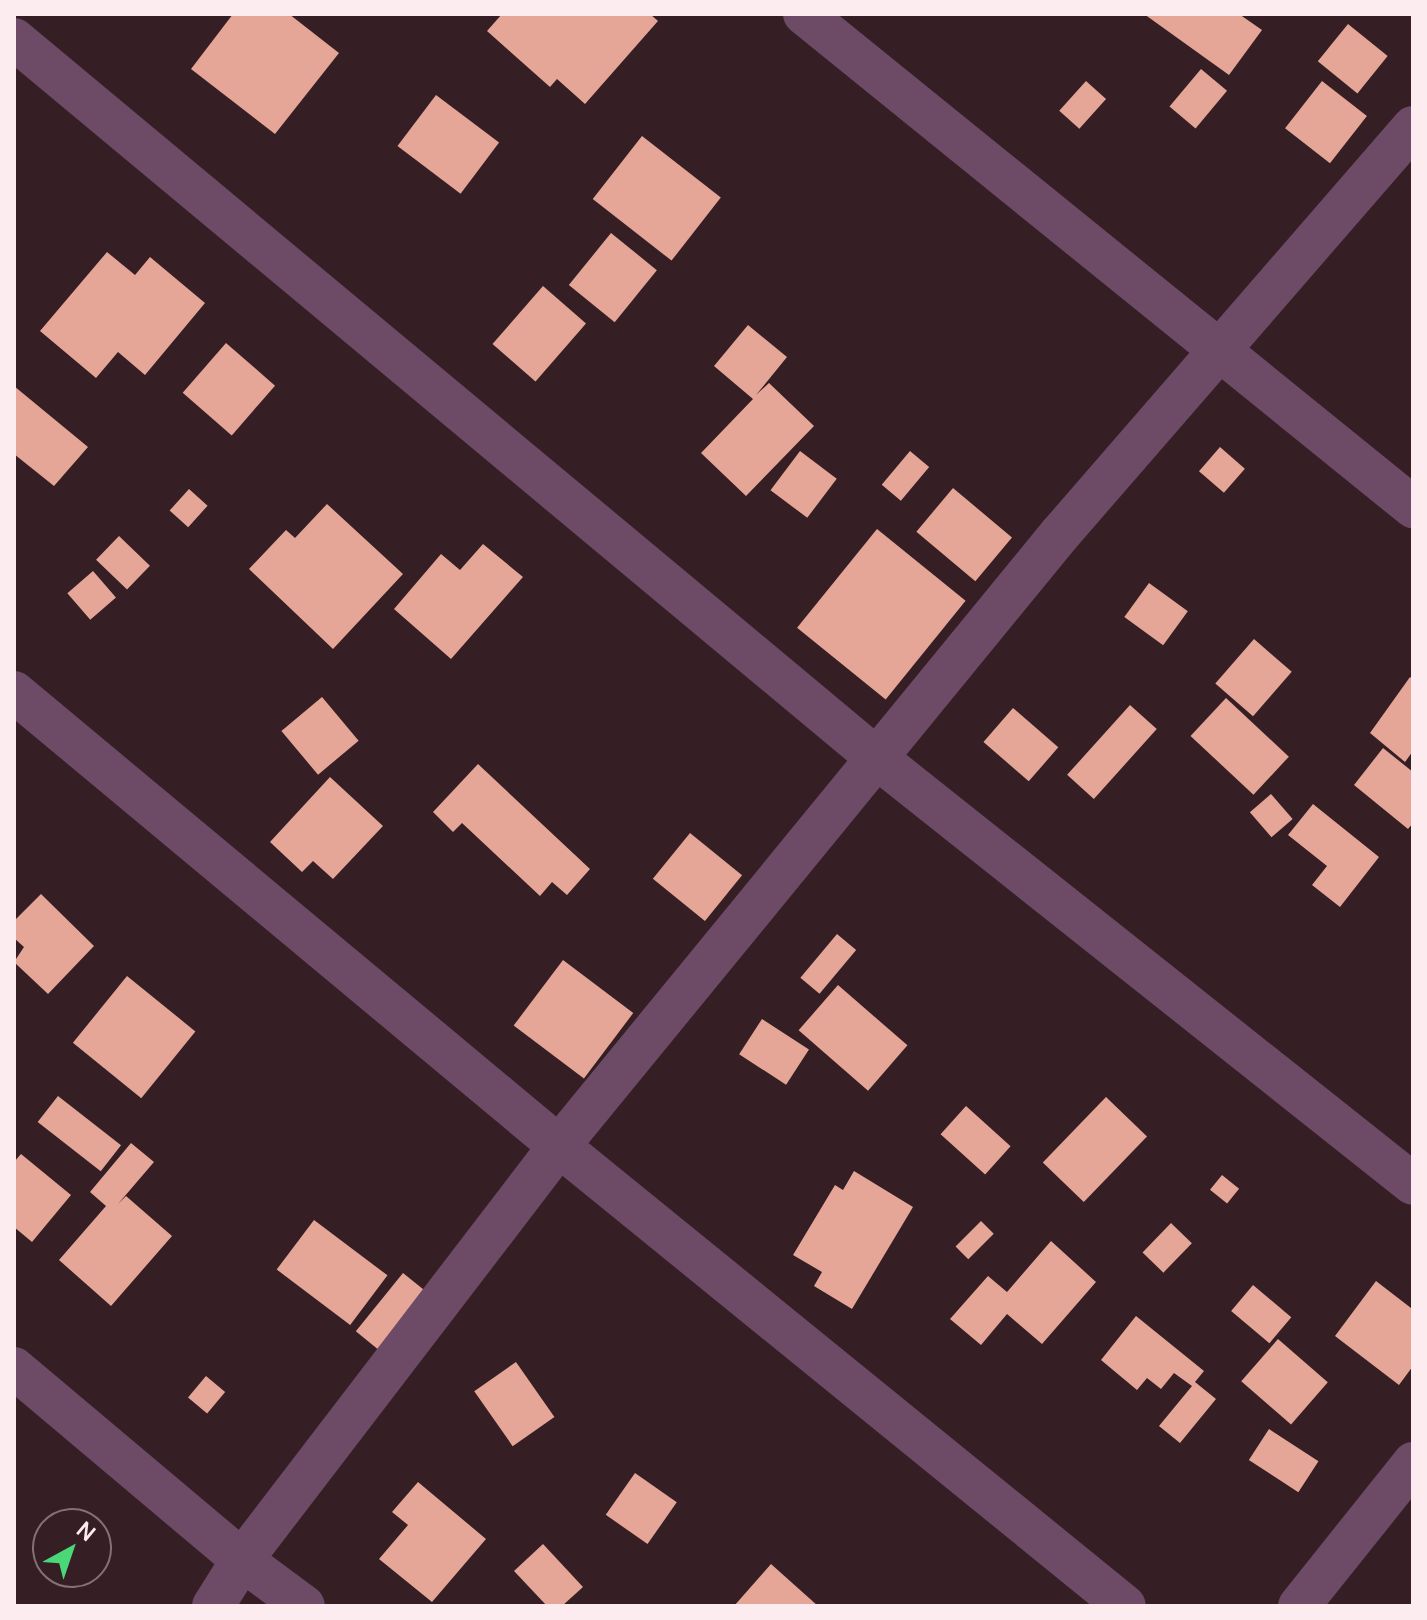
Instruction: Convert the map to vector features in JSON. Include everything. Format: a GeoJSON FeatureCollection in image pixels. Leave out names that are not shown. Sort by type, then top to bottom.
{"type":"FeatureCollection","features":[{"type":"Feature","properties":{"kind":"street"},"geometry":{"type":"LineString","coordinates":[[804,14],[1217,352],[1413,507]]}},
{"type":"Feature","properties":{"kind":"street"},"geometry":{"type":"LineString","coordinates":[[14,39],[878,759],[1413,1184]]}},
{"type":"Feature","properties":{"kind":"street"},"geometry":{"type":"LineString","coordinates":[[213,1606],[242,1560],[559,1146],[1060,534],[1413,127]]}},
{"type":"Feature","properties":{"kind":"street"},"geometry":{"type":"LineString","coordinates":[[14,692],[559,1146],[1125,1606]]}},
{"type":"Feature","properties":{"kind":"street"},"geometry":{"type":"LineString","coordinates":[[14,1368],[242,1560],[304,1606]]}},
{"type":"Feature","properties":{"kind":"street"},"geometry":{"type":"LineString","coordinates":[[1299,1606],[1408,1477]]}},
{"type":"Feature","properties":{"kind":"building"},"geometry":{"type":"Polygon","coordinates":[[[233,14],[289,14],[339,53],[275,134],[191,69],[233,14]]]}},
{"type":"Feature","properties":{"kind":"building"},"geometry":{"type":"Polygon","coordinates":[[[502,14],[650,14],[658,21],[585,104],[557,79],[550,87],[487,31],[502,14]]]}},
{"type":"Feature","properties":{"kind":"building"},"geometry":{"type":"Polygon","coordinates":[[[1144,14],[1239,14],[1262,30],[1229,75],[1144,14]]]}},
{"type":"Feature","properties":{"kind":"building"},"geometry":{"type":"Polygon","coordinates":[[[1348,24],[1388,56],[1357,93],[1318,61],[1348,24]]]}},
{"type":"Feature","properties":{"kind":"building"},"geometry":{"type":"Polygon","coordinates":[[[1201,69],[1227,91],[1196,128],[1170,107],[1201,69]]]}},
{"type":"Feature","properties":{"kind":"building"},"geometry":{"type":"Polygon","coordinates":[[[1086,81],[1106,99],[1079,129],[1059,111],[1086,81]]]}},
{"type":"Feature","properties":{"kind":"building"},"geometry":{"type":"Polygon","coordinates":[[[1322,81],[1367,116],[1330,163],[1285,128],[1322,81]]]}},
{"type":"Feature","properties":{"kind":"building"},"geometry":{"type":"Polygon","coordinates":[[[436,95],[499,143],[461,194],[397,146],[436,95]]]}},
{"type":"Feature","properties":{"kind":"building"},"geometry":{"type":"Polygon","coordinates":[[[642,136],[721,198],[672,261],[593,199],[642,136]]]}},
{"type":"Feature","properties":{"kind":"building"},"geometry":{"type":"Polygon","coordinates":[[[611,233],[657,270],[615,322],[569,285],[611,233]]]}},
{"type":"Feature","properties":{"kind":"building"},"geometry":{"type":"Polygon","coordinates":[[[107,252],[135,275],[150,257],[205,303],[145,375],[118,352],[96,378],[40,331],[107,252]]]}},
{"type":"Feature","properties":{"kind":"building"},"geometry":{"type":"Polygon","coordinates":[[[543,286],[586,323],[536,382],[492,344],[543,286]]]}},
{"type":"Feature","properties":{"kind":"building"},"geometry":{"type":"Polygon","coordinates":[[[748,325],[787,357],[756,395],[769,383],[814,426],[746,496],[701,453],[753,399],[714,366],[748,325]]]}},
{"type":"Feature","properties":{"kind":"building"},"geometry":{"type":"Polygon","coordinates":[[[226,343],[275,386],[232,435],[183,393],[226,343]]]}},
{"type":"Feature","properties":{"kind":"building"},"geometry":{"type":"Polygon","coordinates":[[[14,386],[88,447],[54,486],[14,454],[14,386]]]}},
{"type":"Feature","properties":{"kind":"building"},"geometry":{"type":"Polygon","coordinates":[[[1220,447],[1245,469],[1224,493],[1199,471],[1220,447]]]}},
{"type":"Feature","properties":{"kind":"building"},"geometry":{"type":"Polygon","coordinates":[[[800,451],[837,479],[807,518],[771,490],[800,451]]]}},
{"type":"Feature","properties":{"kind":"building"},"geometry":{"type":"Polygon","coordinates":[[[910,451],[929,467],[901,501],[882,485],[910,451]]]}},
{"type":"Feature","properties":{"kind":"building"},"geometry":{"type":"Polygon","coordinates":[[[953,488],[1012,537],[975,581],[916,532],[953,488]]]}},
{"type":"Feature","properties":{"kind":"building"},"geometry":{"type":"Polygon","coordinates":[[[189,489],[208,506],[188,527],[170,511],[189,489]]]}},
{"type":"Feature","properties":{"kind":"building"},"geometry":{"type":"Polygon","coordinates":[[[327,504],[403,574],[333,649],[249,569],[286,530],[295,538],[327,504]]]}},
{"type":"Feature","properties":{"kind":"building"},"geometry":{"type":"Polygon","coordinates":[[[877,529],[966,601],[886,699],[797,628],[877,529]]]}},
{"type":"Feature","properties":{"kind":"building"},"geometry":{"type":"Polygon","coordinates":[[[119,536],[150,566],[127,590],[96,560],[119,536]]]}},
{"type":"Feature","properties":{"kind":"building"},"geometry":{"type":"Polygon","coordinates":[[[483,544],[523,577],[451,659],[394,609],[441,554],[460,570],[483,544]]]}},
{"type":"Feature","properties":{"kind":"building"},"geometry":{"type":"Polygon","coordinates":[[[93,571],[116,597],[90,620],[67,593],[93,571]]]}},
{"type":"Feature","properties":{"kind":"building"},"geometry":{"type":"Polygon","coordinates":[[[1149,583],[1188,611],[1163,645],[1124,617],[1149,583]]]}},
{"type":"Feature","properties":{"kind":"building"},"geometry":{"type":"Polygon","coordinates":[[[1254,639],[1292,672],[1253,716],[1215,684],[1254,639]]]}},
{"type":"Feature","properties":{"kind":"building"},"geometry":{"type":"Polygon","coordinates":[[[1410,677],[1413,679],[1413,751],[1405,762],[1370,733],[1410,677]]]}},
{"type":"Feature","properties":{"kind":"building"},"geometry":{"type":"Polygon","coordinates":[[[322,697],[359,741],[318,775],[281,731],[322,697]]]}},
{"type":"Feature","properties":{"kind":"building"},"geometry":{"type":"Polygon","coordinates":[[[1226,698],[1289,757],[1253,795],[1191,736],[1226,698]]]}},
{"type":"Feature","properties":{"kind":"building"},"geometry":{"type":"Polygon","coordinates":[[[1130,705],[1157,729],[1094,799],[1067,775],[1130,705]]]}},
{"type":"Feature","properties":{"kind":"building"},"geometry":{"type":"Polygon","coordinates":[[[1013,708],[1058,747],[1029,781],[983,742],[1013,708]]]}},
{"type":"Feature","properties":{"kind":"building"},"geometry":{"type":"Polygon","coordinates":[[[1383,748],[1413,772],[1413,823],[1408,829],[1354,785],[1383,748]]]}},
{"type":"Feature","properties":{"kind":"building"},"geometry":{"type":"Polygon","coordinates":[[[478,764],[590,869],[567,895],[552,882],[540,896],[462,823],[453,832],[433,812],[478,764]]]}},
{"type":"Feature","properties":{"kind":"building"},"geometry":{"type":"Polygon","coordinates":[[[330,777],[383,826],[333,879],[313,861],[302,872],[270,842],[330,777]]]}},
{"type":"Feature","properties":{"kind":"building"},"geometry":{"type":"Polygon","coordinates":[[[1271,794],[1293,819],[1272,837],[1250,812],[1271,794]]]}},
{"type":"Feature","properties":{"kind":"building"},"geometry":{"type":"Polygon","coordinates":[[[1313,804],[1379,857],[1340,907],[1312,885],[1327,866],[1288,835],[1313,804]]]}},
{"type":"Feature","properties":{"kind":"building"},"geometry":{"type":"Polygon","coordinates":[[[690,833],[742,875],[705,921],[653,879],[690,833]]]}},
{"type":"Feature","properties":{"kind":"building"},"geometry":{"type":"Polygon","coordinates":[[[41,894],[94,946],[48,994],[14,962],[24,947],[14,938],[14,921],[41,894]]]}},
{"type":"Feature","properties":{"kind":"building"},"geometry":{"type":"Polygon","coordinates":[[[837,934],[856,950],[820,994],[800,978],[837,934]]]}},
{"type":"Feature","properties":{"kind":"building"},"geometry":{"type":"Polygon","coordinates":[[[563,960],[633,1013],[584,1078],[514,1025],[563,960]]]}},
{"type":"Feature","properties":{"kind":"building"},"geometry":{"type":"Polygon","coordinates":[[[127,976],[195,1031],[141,1098],[73,1043],[127,976]]]}},
{"type":"Feature","properties":{"kind":"building"},"geometry":{"type":"Polygon","coordinates":[[[838,985],[907,1045],[868,1091],[799,1030],[838,985]]]}},
{"type":"Feature","properties":{"kind":"building"},"geometry":{"type":"Polygon","coordinates":[[[762,1019],[809,1049],[786,1085],[739,1054],[762,1019]]]}},
{"type":"Feature","properties":{"kind":"building"},"geometry":{"type":"Polygon","coordinates":[[[58,1096],[121,1145],[101,1171],[38,1122],[58,1096]]]}},
{"type":"Feature","properties":{"kind":"building"},"geometry":{"type":"Polygon","coordinates":[[[1106,1097],[1147,1137],[1084,1202],[1043,1162],[1106,1097]]]}},
{"type":"Feature","properties":{"kind":"building"},"geometry":{"type":"Polygon","coordinates":[[[966,1106],[1011,1146],[985,1174],[941,1134],[966,1106]]]}},
{"type":"Feature","properties":{"kind":"building"},"geometry":{"type":"Polygon","coordinates":[[[131,1143],[154,1162],[118,1204],[126,1196],[172,1236],[111,1306],[59,1260],[106,1206],[90,1192],[131,1143]]]}},
{"type":"Feature","properties":{"kind":"building"},"geometry":{"type":"Polygon","coordinates":[[[21,1154],[71,1195],[32,1242],[14,1227],[14,1162],[21,1154]]]}},
{"type":"Feature","properties":{"kind":"building"},"geometry":{"type":"Polygon","coordinates":[[[854,1171],[913,1207],[852,1309],[814,1286],[822,1272],[793,1255],[835,1185],[843,1190],[854,1171]]]}},
{"type":"Feature","properties":{"kind":"building"},"geometry":{"type":"Polygon","coordinates":[[[1222,1175],[1239,1189],[1227,1204],[1210,1190],[1222,1175]]]}},
{"type":"Feature","properties":{"kind":"building"},"geometry":{"type":"Polygon","coordinates":[[[314,1220],[387,1275],[350,1325],[277,1270],[314,1220]]]}},
{"type":"Feature","properties":{"kind":"building"},"geometry":{"type":"Polygon","coordinates":[[[981,1221],[994,1234],[968,1259],[956,1246],[981,1221]]]}},
{"type":"Feature","properties":{"kind":"building"},"geometry":{"type":"Polygon","coordinates":[[[1171,1223],[1192,1243],[1163,1273],[1143,1252],[1171,1223]]]}},
{"type":"Feature","properties":{"kind":"building"},"geometry":{"type":"Polygon","coordinates":[[[1051,1241],[1096,1282],[1042,1344],[1007,1314],[981,1345],[950,1319],[988,1276],[1007,1292],[1051,1241]]]}},
{"type":"Feature","properties":{"kind":"building"},"geometry":{"type":"Polygon","coordinates":[[[403,1273],[425,1291],[378,1349],[356,1331],[403,1273]]]}},
{"type":"Feature","properties":{"kind":"building"},"geometry":{"type":"Polygon","coordinates":[[[1376,1281],[1411,1308],[1413,1305],[1413,1366],[1399,1385],[1335,1336],[1376,1281]]]}},
{"type":"Feature","properties":{"kind":"building"},"geometry":{"type":"Polygon","coordinates":[[[1253,1285],[1291,1317],[1269,1343],[1231,1311],[1253,1285]]]}},
{"type":"Feature","properties":{"kind":"building"},"geometry":{"type":"Polygon","coordinates":[[[1136,1316],[1204,1371],[1195,1382],[1216,1399],[1180,1443],[1159,1426],[1192,1386],[1174,1373],[1161,1389],[1147,1378],[1137,1390],[1101,1360],[1136,1316]]]}},
{"type":"Feature","properties":{"kind":"building"},"geometry":{"type":"Polygon","coordinates":[[[1278,1339],[1328,1382],[1291,1425],[1241,1381],[1278,1339]]]}},
{"type":"Feature","properties":{"kind":"building"},"geometry":{"type":"Polygon","coordinates":[[[516,1362],[554,1417],[513,1446],[474,1391],[516,1362]]]}},
{"type":"Feature","properties":{"kind":"building"},"geometry":{"type":"Polygon","coordinates":[[[206,1376],[225,1392],[207,1414],[188,1397],[206,1376]]]}},
{"type":"Feature","properties":{"kind":"building"},"geometry":{"type":"Polygon","coordinates":[[[1269,1429],[1318,1461],[1298,1492],[1249,1460],[1269,1429]]]}},
{"type":"Feature","properties":{"kind":"building"},"geometry":{"type":"Polygon","coordinates":[[[635,1473],[677,1502],[648,1544],[606,1515],[635,1473]]]}},
{"type":"Feature","properties":{"kind":"building"},"geometry":{"type":"Polygon","coordinates":[[[418,1482],[486,1539],[432,1602],[379,1559],[408,1525],[392,1512],[418,1482]]]}},
{"type":"Feature","properties":{"kind":"building"},"geometry":{"type":"Polygon","coordinates":[[[543,1544],[583,1587],[562,1606],[547,1606],[514,1571],[543,1544]]]}},
{"type":"Feature","properties":{"kind":"building"},"geometry":{"type":"Polygon","coordinates":[[[771,1564],[818,1606],[734,1606],[771,1564]]]}}]}
